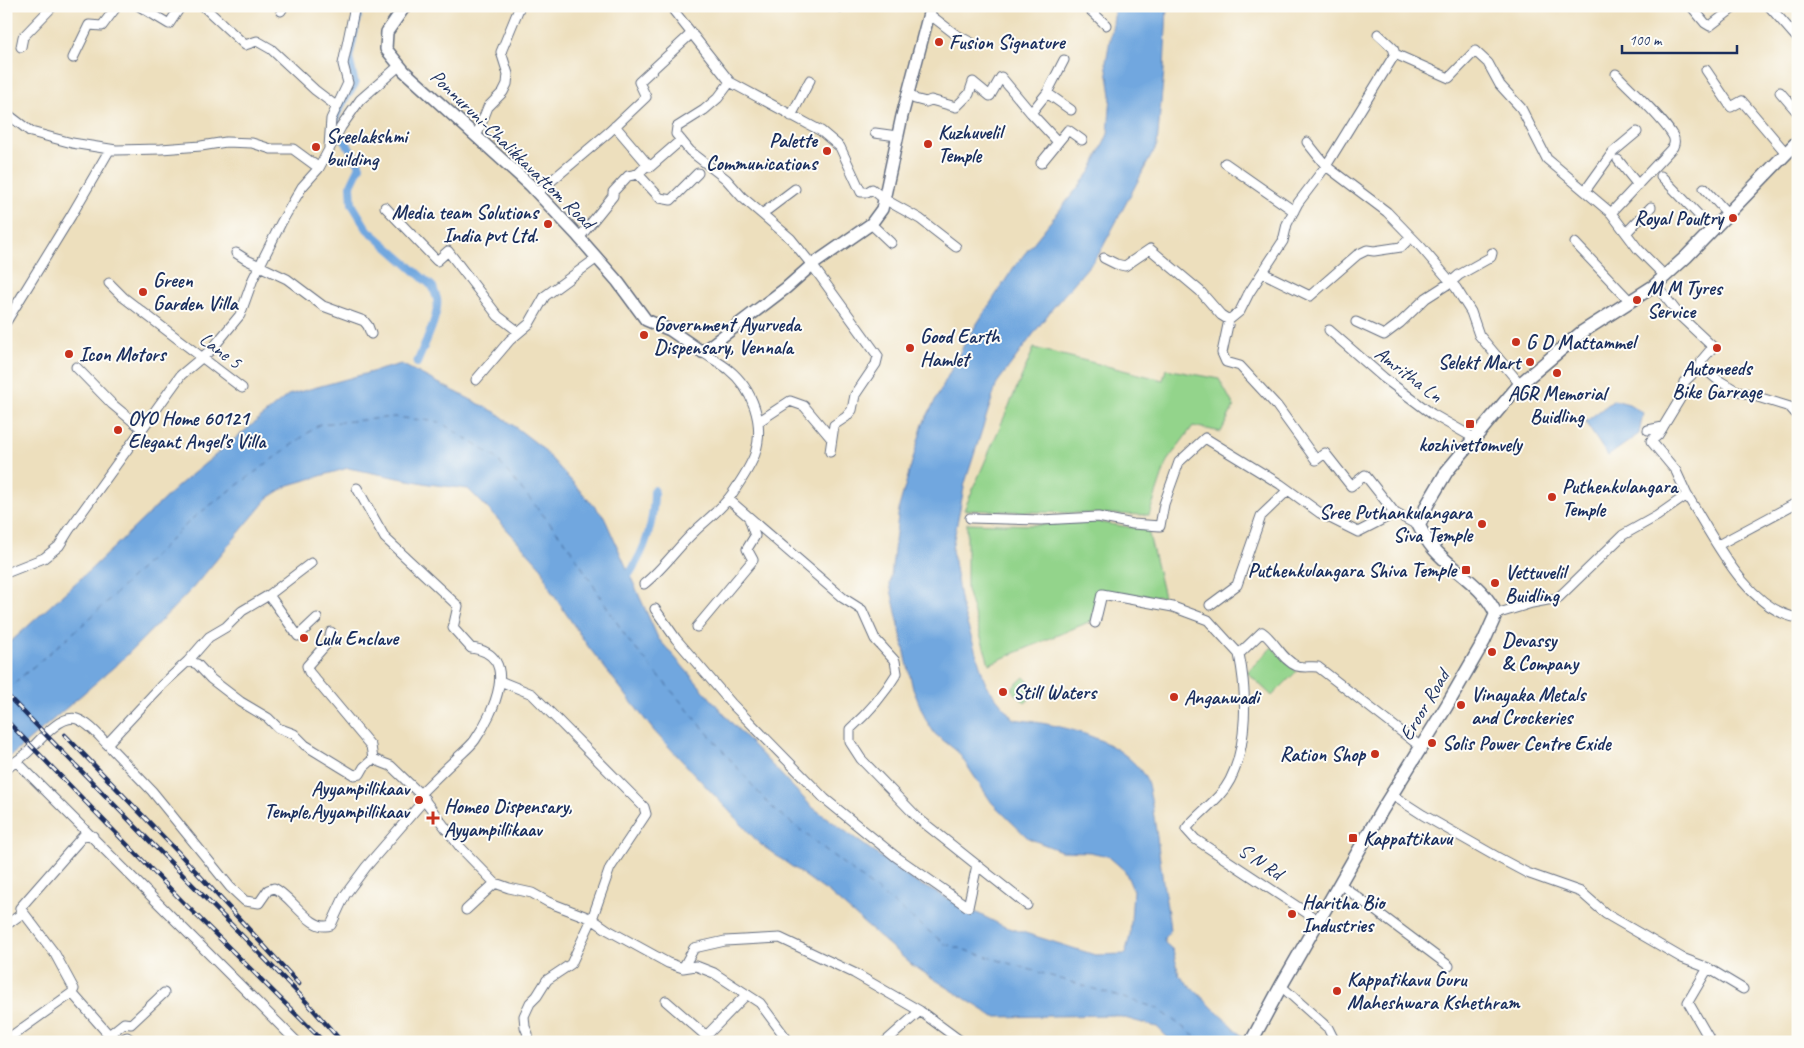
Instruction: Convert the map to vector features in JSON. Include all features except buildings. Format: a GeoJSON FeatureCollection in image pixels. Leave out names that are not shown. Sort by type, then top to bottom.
{"type":"FeatureCollection","features":[{"type":"Feature","properties":{"kind":"main road"},"geometry":{"type":"LineString","coordinates":[[1496,614],[1492,604],[1482,591],[1434,550],[1419,526],[1427,506],[1447,471],[1520,384],[1582,332],[1656,285],[1713,230],[1798,142]]}},
{"type":"Feature","properties":{"kind":"main road","name":"Eroor Road"},"geometry":{"type":"LineString","coordinates":[[1252,1042],[1281,986],[1340,884],[1484,641],[1496,614]]}},
{"type":"Feature","properties":{"kind":"street"},"geometry":{"type":"LineString","coordinates":[[21,47],[23,37],[53,6]]}},
{"type":"Feature","properties":{"kind":"street"},"geometry":{"type":"LineString","coordinates":[[73,58],[89,25],[102,26],[117,6]]}},
{"type":"Feature","properties":{"kind":"street"},"geometry":{"type":"LineString","coordinates":[[139,6],[169,24],[175,18],[181,6]]}},
{"type":"Feature","properties":{"kind":"street"},"geometry":{"type":"LineString","coordinates":[[203,6],[245,46],[257,41],[271,48],[315,90],[336,106]]}},
{"type":"Feature","properties":{"kind":"street"},"geometry":{"type":"LineString","coordinates":[[329,149],[331,118],[348,83],[343,64],[355,6]]}},
{"type":"Feature","properties":{"kind":"street","name":"Ponnuruni-Chalikkavattom Road"},"geometry":{"type":"LineString","coordinates":[[405,6],[387,32],[386,49],[399,66],[537,192],[580,237],[618,282],[646,320],[670,330],[702,352]]}},
{"type":"Feature","properties":{"kind":"street"},"geometry":{"type":"LineString","coordinates":[[476,136],[488,107],[503,92],[507,84],[508,74],[501,52],[520,6]]}},
{"type":"Feature","properties":{"kind":"street"},"geometry":{"type":"LineString","coordinates":[[676,6],[674,11],[678,18],[730,82],[821,131],[840,147],[862,192],[872,189],[884,199],[920,219],[956,247]]}},
{"type":"Feature","properties":{"kind":"street"},"geometry":{"type":"LineString","coordinates":[[1086,6],[1106,25]]}},
{"type":"Feature","properties":{"kind":"street"},"geometry":{"type":"LineString","coordinates":[[1691,6],[1705,23],[1710,26],[1736,6]]}},
{"type":"Feature","properties":{"kind":"street"},"geometry":{"type":"LineString","coordinates":[[1769,6],[1798,39]]}},
{"type":"Feature","properties":{"kind":"street"},"geometry":{"type":"LineString","coordinates":[[644,584],[653,577],[693,532],[728,499],[755,454],[758,422],[750,393],[729,370],[702,352],[786,288],[812,265],[871,224],[882,209],[897,136],[930,10],[955,34],[972,43]]}},
{"type":"Feature","properties":{"kind":"street"},"geometry":{"type":"LineString","coordinates":[[537,192],[646,97],[639,82],[692,33]]}},
{"type":"Feature","properties":{"kind":"street"},"geometry":{"type":"LineString","coordinates":[[1378,34],[1393,48],[1395,54],[1449,78],[1476,51],[1488,63],[1500,85],[1520,108],[1547,159],[1611,213],[1653,265],[1665,276]]}},
{"type":"Feature","properties":{"kind":"street"},"geometry":{"type":"LineString","coordinates":[[1395,54],[1326,166],[1298,203],[1287,224],[1283,241],[1249,293],[1240,311],[1229,320],[1222,353],[1226,362],[1240,366],[1277,406],[1316,460],[1325,453],[1351,486],[1364,475],[1395,513],[1419,526]]}},
{"type":"Feature","properties":{"kind":"street"},"geometry":{"type":"LineString","coordinates":[[1031,113],[1047,93],[1064,60]]}},
{"type":"Feature","properties":{"kind":"street"},"geometry":{"type":"LineString","coordinates":[[7,571],[44,558],[59,546],[181,374],[212,349],[240,315],[253,279],[281,223],[302,187],[319,168],[360,100],[399,66]]}},
{"type":"Feature","properties":{"kind":"street"},"geometry":{"type":"LineString","coordinates":[[1706,70],[1731,107],[1742,101],[1786,154]]}},
{"type":"Feature","properties":{"kind":"street"},"geometry":{"type":"LineString","coordinates":[[1611,213],[1675,143],[1673,137],[1664,126],[1616,74]]}},
{"type":"Feature","properties":{"kind":"street"},"geometry":{"type":"LineString","coordinates":[[908,93],[915,99],[926,102],[931,100],[956,107],[969,94],[974,82],[990,96],[1001,77],[1058,142]]}},
{"type":"Feature","properties":{"kind":"street"},"geometry":{"type":"LineString","coordinates":[[791,116],[810,80]]}},
{"type":"Feature","properties":{"kind":"street"},"geometry":{"type":"LineString","coordinates":[[730,82],[718,98],[677,128],[676,134],[690,151],[726,179],[742,197],[790,239],[812,265],[878,356],[876,364],[855,395],[852,410],[846,417],[834,425],[830,452]]}},
{"type":"Feature","properties":{"kind":"street"},"geometry":{"type":"LineString","coordinates":[[1780,92],[1798,113]]}},
{"type":"Feature","properties":{"kind":"street"},"geometry":{"type":"LineString","coordinates":[[1047,93],[1071,110]]}},
{"type":"Feature","properties":{"kind":"street"},"geometry":{"type":"LineString","coordinates":[[6,113],[31,132],[72,143],[110,149],[161,149],[226,142],[252,143],[271,149],[293,149],[319,168]]}},
{"type":"Feature","properties":{"kind":"street"},"geometry":{"type":"LineString","coordinates":[[615,126],[650,167]]}},
{"type":"Feature","properties":{"kind":"street"},"geometry":{"type":"LineString","coordinates":[[1041,163],[1068,130],[1082,140]]}},
{"type":"Feature","properties":{"kind":"street"},"geometry":{"type":"LineString","coordinates":[[1585,191],[1613,152],[1637,132]]}},
{"type":"Feature","properties":{"kind":"street"},"geometry":{"type":"LineString","coordinates":[[875,133],[897,136]]}},
{"type":"Feature","properties":{"kind":"street"},"geometry":{"type":"LineString","coordinates":[[580,237],[613,196],[613,192],[628,176],[638,174],[646,166],[650,167],[681,140]]}},
{"type":"Feature","properties":{"kind":"street"},"geometry":{"type":"LineString","coordinates":[[1307,142],[1326,166],[1386,212],[1451,282],[1471,312],[1479,335],[1520,384]]}},
{"type":"Feature","properties":{"kind":"street"},"geometry":{"type":"LineString","coordinates":[[6,322],[59,237],[110,149]]}},
{"type":"Feature","properties":{"kind":"street"},"geometry":{"type":"LineString","coordinates":[[1618,160],[1638,185]]}},
{"type":"Feature","properties":{"kind":"street"},"geometry":{"type":"LineString","coordinates":[[1225,163],[1294,211]]}},
{"type":"Feature","properties":{"kind":"street"},"geometry":{"type":"LineString","coordinates":[[638,174],[660,198],[672,200],[698,173]]}},
{"type":"Feature","properties":{"kind":"street"},"geometry":{"type":"LineString","coordinates":[[1661,176],[1713,230]]}},
{"type":"Feature","properties":{"kind":"street"},"geometry":{"type":"LineString","coordinates":[[1704,188],[1728,214]]}},
{"type":"Feature","properties":{"kind":"street"},"geometry":{"type":"LineString","coordinates":[[762,214],[795,189]]}},
{"type":"Feature","properties":{"kind":"street"},"geometry":{"type":"LineString","coordinates":[[385,207],[437,261],[448,251],[498,316],[519,332]]}},
{"type":"Feature","properties":{"kind":"street"},"geometry":{"type":"LineString","coordinates":[[1626,233],[1651,207]]}},
{"type":"Feature","properties":{"kind":"street"},"geometry":{"type":"LineString","coordinates":[[871,224],[891,243]]}},
{"type":"Feature","properties":{"kind":"street"},"geometry":{"type":"LineString","coordinates":[[1263,273],[1310,296],[1357,255],[1367,250],[1374,251],[1401,247],[1411,237]]}},
{"type":"Feature","properties":{"kind":"street"},"geometry":{"type":"LineString","coordinates":[[1575,243],[1630,301]]}},
{"type":"Feature","properties":{"kind":"street"},"geometry":{"type":"LineString","coordinates":[[1104,258],[1125,266],[1150,249],[1200,291],[1220,315],[1229,320]]}},
{"type":"Feature","properties":{"kind":"street"},"geometry":{"type":"LineString","coordinates":[[236,253],[287,279],[323,306],[364,321],[371,334]]}},
{"type":"Feature","properties":{"kind":"street"},"geometry":{"type":"LineString","coordinates":[[1356,322],[1384,335],[1400,323],[1426,298],[1451,282],[1458,275],[1492,257],[1492,254]]}},
{"type":"Feature","properties":{"kind":"street"},"geometry":{"type":"LineString","coordinates":[[476,380],[510,340],[529,324],[545,296],[597,258]]}},
{"type":"Feature","properties":{"kind":"street","name":"Lane 5"},"geometry":{"type":"LineString","coordinates":[[109,283],[123,297],[242,388]]}},
{"type":"Feature","properties":{"kind":"street"},"geometry":{"type":"LineString","coordinates":[[1656,285],[1680,316],[1713,346],[1702,360],[1701,366],[1684,382],[1680,399],[1658,435],[1651,441],[1676,471],[1687,495],[1730,565],[1752,591],[1773,609],[1798,618]]}},
{"type":"Feature","properties":{"kind":"street","name":"Amritha Ln"},"geometry":{"type":"LineString","coordinates":[[1329,330],[1384,378],[1432,414],[1476,436]]}},
{"type":"Feature","properties":{"kind":"street"},"geometry":{"type":"LineString","coordinates":[[1701,366],[1718,380],[1735,390],[1790,407],[1798,416]]}},
{"type":"Feature","properties":{"kind":"street"},"geometry":{"type":"LineString","coordinates":[[76,367],[112,404],[141,428]]}},
{"type":"Feature","properties":{"kind":"street"},"geometry":{"type":"LineString","coordinates":[[758,422],[790,401],[804,406],[831,438]]}},
{"type":"Feature","properties":{"kind":"street"},"geometry":{"type":"LineString","coordinates":[[1648,430],[1662,427]]}},
{"type":"Feature","properties":{"kind":"street"},"geometry":{"type":"LineString","coordinates":[[970,518],[1041,520],[1098,517],[1133,524],[1160,526],[1164,504],[1179,462],[1205,438],[1288,490],[1320,513],[1358,532],[1395,513]]}},
{"type":"Feature","properties":{"kind":"street"},"geometry":{"type":"LineString","coordinates":[[6,770],[11,764],[17,762],[29,752],[40,738],[64,720],[70,718],[77,719],[90,727],[152,791],[206,859],[246,902],[259,903],[268,890],[274,888],[287,896],[312,922],[322,927],[331,925],[345,895],[366,867],[422,796],[474,742],[491,716],[500,681],[499,666],[483,650],[471,648],[453,628],[458,606],[386,538],[357,488]]}},
{"type":"Feature","properties":{"kind":"street"},"geometry":{"type":"LineString","coordinates":[[1210,605],[1237,585],[1261,516],[1288,490]]}},
{"type":"Feature","properties":{"kind":"street"},"geometry":{"type":"LineString","coordinates":[[1496,614],[1532,603],[1558,598],[1623,535],[1657,516],[1687,495]]}},
{"type":"Feature","properties":{"kind":"street"},"geometry":{"type":"LineString","coordinates":[[728,499],[843,598],[862,610],[875,639],[895,661],[897,674],[891,684],[850,729],[850,742],[862,759],[919,819],[1027,905]]}},
{"type":"Feature","properties":{"kind":"street"},"geometry":{"type":"LineString","coordinates":[[1718,545],[1798,502]]}},
{"type":"Feature","properties":{"kind":"street"},"geometry":{"type":"LineString","coordinates":[[697,627],[753,560],[747,549],[755,536],[749,518]]}},
{"type":"Feature","properties":{"kind":"street"},"geometry":{"type":"LineString","coordinates":[[107,744],[209,638],[226,627],[242,611],[269,596],[311,563]]}},
{"type":"Feature","properties":{"kind":"street"},"geometry":{"type":"LineString","coordinates":[[1095,623],[1102,594],[1142,600],[1208,620],[1239,654],[1262,632],[1298,667],[1318,667],[1422,747]]}},
{"type":"Feature","properties":{"kind":"street"},"geometry":{"type":"LineString","coordinates":[[269,596],[298,636],[317,618]]}},
{"type":"Feature","properties":{"kind":"street"},"geometry":{"type":"LineString","coordinates":[[655,609],[676,639],[732,704],[825,800],[858,828],[894,856],[968,907],[977,865]]}},
{"type":"Feature","properties":{"kind":"street"},"geometry":{"type":"LineString","coordinates":[[331,632],[329,641],[307,666],[309,672],[371,746],[373,759]]}},
{"type":"Feature","properties":{"kind":"street","name":"S N Rd"},"geometry":{"type":"LineString","coordinates":[[1239,654],[1244,698],[1242,741],[1237,762],[1230,781],[1213,803],[1194,819],[1186,829],[1195,839],[1319,921]]}},
{"type":"Feature","properties":{"kind":"street"},"geometry":{"type":"LineString","coordinates":[[188,661],[197,664],[211,679],[241,702],[268,718],[278,728],[294,734],[305,745],[354,775],[360,774],[364,767],[373,759]]}},
{"type":"Feature","properties":{"kind":"street"},"geometry":{"type":"LineString","coordinates":[[500,681],[532,694],[644,807],[646,814],[642,824],[610,868],[592,919],[571,964],[548,980],[530,1003],[524,1016],[528,1034],[525,1042]]}},
{"type":"Feature","properties":{"kind":"street"},"geometry":{"type":"LineString","coordinates":[[373,759],[391,766],[422,796],[460,847],[495,883],[532,893],[548,902],[592,919],[653,956],[683,968],[696,966],[714,973],[760,1003],[789,1042]]}},
{"type":"Feature","properties":{"kind":"street"},"geometry":{"type":"LineString","coordinates":[[17,762],[297,1042]]}},
{"type":"Feature","properties":{"kind":"street"},"geometry":{"type":"LineString","coordinates":[[1392,795],[1423,815],[1527,873],[1581,892],[1606,914],[1682,958],[1708,968],[1744,989]]}},
{"type":"Feature","properties":{"kind":"street"},"geometry":{"type":"LineString","coordinates":[[6,1040],[74,989],[54,954],[20,908],[84,835],[93,836]]}},
{"type":"Feature","properties":{"kind":"street"},"geometry":{"type":"LineString","coordinates":[[466,910],[495,883]]}},
{"type":"Feature","properties":{"kind":"street"},"geometry":{"type":"LineString","coordinates":[[1340,884],[1449,966]]}},
{"type":"Feature","properties":{"kind":"street"},"geometry":{"type":"LineString","coordinates":[[6,925],[23,913]]}},
{"type":"Feature","properties":{"kind":"street"},"geometry":{"type":"LineString","coordinates":[[683,968],[694,948],[725,941],[780,938],[854,974],[920,1011],[962,1042]]}},
{"type":"Feature","properties":{"kind":"street"},"geometry":{"type":"LineString","coordinates":[[1708,968],[1688,1002],[1711,1042]]}},
{"type":"Feature","properties":{"kind":"street"},"geometry":{"type":"LineString","coordinates":[[1281,986],[1328,1028],[1335,1042]]}},
{"type":"Feature","properties":{"kind":"street"},"geometry":{"type":"LineString","coordinates":[[72,992],[113,1039],[119,1041],[127,1037],[134,1042]]}},
{"type":"Feature","properties":{"kind":"street"},"geometry":{"type":"LineString","coordinates":[[109,1035],[124,1023],[131,1024],[164,994]]}},
{"type":"Feature","properties":{"kind":"street"},"geometry":{"type":"LineString","coordinates":[[666,1001],[702,1038],[747,994]]}},
{"type":"Feature","properties":{"kind":"street"},"geometry":{"type":"LineString","coordinates":[[885,1042],[920,1011]]}},
{"type":"Feature","properties":{"kind":"green space"},"geometry":{"type":"Polygon","coordinates":[[[1034,348],[1163,380],[1166,369],[1219,379],[1234,406],[1221,432],[1193,426],[1167,461],[1149,515],[964,510],[1034,348]]]}},
{"type":"Feature","properties":{"kind":"green space"},"geometry":{"type":"Polygon","coordinates":[[[1097,522],[1148,530],[1164,597],[1100,591],[1091,621],[989,664],[967,590],[967,523],[1036,525],[1097,522]]]}},
{"type":"Feature","properties":{"kind":"green space"},"geometry":{"type":"Polygon","coordinates":[[[1272,647],[1296,672],[1272,696],[1247,672],[1272,647]]]}},
{"type":"Feature","properties":{"kind":"green space"},"geometry":{"type":"Polygon","coordinates":[[[1024,677],[1038,691],[1025,703],[1011,689],[1024,677]]]}},
{"type":"Feature","properties":{"kind":"water"},"geometry":{"type":"Polygon","coordinates":[[[1114,6],[1167,6],[1164,70],[1157,145],[1099,254],[1052,309],[997,383],[965,483],[952,549],[961,604],[986,685],[1013,719],[1049,724],[1086,734],[1120,751],[1134,763],[1145,777],[1153,809],[1169,918],[1170,931],[1164,938],[1165,943],[1173,950],[1179,975],[1248,1042],[1172,1042],[1157,1027],[1114,1015],[994,1017],[912,965],[829,893],[760,844],[654,731],[587,645],[551,591],[542,568],[468,489],[429,484],[348,468],[289,485],[268,498],[192,589],[122,660],[6,760],[6,646],[91,569],[178,486],[288,395],[401,364],[497,413],[540,446],[604,517],[658,638],[731,722],[812,807],[915,882],[1003,926],[1095,955],[1125,954],[1130,936],[1133,890],[1125,871],[1108,856],[1090,852],[1061,851],[1028,838],[992,803],[958,752],[935,734],[926,720],[913,689],[890,585],[899,507],[923,424],[967,339],[1014,267],[1091,171],[1108,134],[1111,95],[1106,62],[1114,17],[1114,6]]]}},
{"type":"Feature","properties":{"kind":"water"},"geometry":{"type":"Polygon","coordinates":[[[1614,400],[1629,404],[1643,413],[1639,434],[1608,456],[1585,422],[1614,400]]]}},
{"type":"Feature","properties":{"kind":"waterway"},"geometry":{"type":"LineString","coordinates":[[360,6],[349,58],[355,84],[340,108],[336,121],[337,127],[360,166],[351,185],[352,204],[367,229],[433,287],[437,299],[436,313],[417,363]]}},
{"type":"Feature","properties":{"kind":"waterway"},"geometry":{"type":"LineString","coordinates":[[628,576],[640,556],[648,535],[651,525],[654,490]]}},
{"type":"Feature","properties":{"kind":"ferry route"},"geometry":{"type":"LineString","coordinates":[[6,690],[88,620],[193,518],[320,424],[394,417],[440,422],[495,457],[568,545],[628,640],[770,806],[945,944],[1157,1008],[1203,1042]]}},
{"type":"Feature","properties":{"kind":"railway"},"geometry":{"type":"LineString","coordinates":[[6,694],[301,996],[342,1042]]}},
{"type":"Feature","properties":{"kind":"railway"},"geometry":{"type":"LineString","coordinates":[[6,720],[182,901],[324,1042]]}},
{"type":"Feature","properties":{"kind":"railway"},"geometry":{"type":"LineString","coordinates":[[65,735],[177,851],[299,984]]}},
{"type":"Feature","properties":{"kind":"place","name":"Fusion Signature"},"geometry":{"type":"Point","coordinates":[939,42]}},
{"type":"Feature","properties":{"kind":"place","name":"Kuzhuvelil Temple"},"geometry":{"type":"Point","coordinates":[928,144]}},
{"type":"Feature","properties":{"kind":"place","name":"Sreelakshmi building"},"geometry":{"type":"Point","coordinates":[316,147]}},
{"type":"Feature","properties":{"kind":"place","name":"Palette Communications"},"geometry":{"type":"Point","coordinates":[827,151]}},
{"type":"Feature","properties":{"kind":"place","name":"Royal Poultry"},"geometry":{"type":"Point","coordinates":[1733,218]}},
{"type":"Feature","properties":{"kind":"place","name":"Media team Solutions India pvt Ltd."},"geometry":{"type":"Point","coordinates":[548,224]}},
{"type":"Feature","properties":{"kind":"place","name":"Green Garden Villa"},"geometry":{"type":"Point","coordinates":[143,292]}},
{"type":"Feature","properties":{"kind":"place","name":"M M Tyres Service"},"geometry":{"type":"Point","coordinates":[1637,300]}},
{"type":"Feature","properties":{"kind":"place","name":"Government Ayurveda Dispensary, Vennala"},"geometry":{"type":"Point","coordinates":[644,335]}},
{"type":"Feature","properties":{"kind":"place","name":"G D Mattammel"},"geometry":{"type":"Point","coordinates":[1516,342]}},
{"type":"Feature","properties":{"kind":"place","name":"Good Earth Hamlet"},"geometry":{"type":"Point","coordinates":[910,348]}},
{"type":"Feature","properties":{"kind":"place","name":"Autoneeds Bike Garrage"},"geometry":{"type":"Point","coordinates":[1717,348]}},
{"type":"Feature","properties":{"kind":"place","name":"Icon Motors"},"geometry":{"type":"Point","coordinates":[69,354]}},
{"type":"Feature","properties":{"kind":"place","name":"Selekt Mart"},"geometry":{"type":"Point","coordinates":[1530,362]}},
{"type":"Feature","properties":{"kind":"place","name":"AGR Memorial Buidling"},"geometry":{"type":"Point","coordinates":[1557,373]}},
{"type":"Feature","properties":{"kind":"place","name":"kozhivettomvely"},"geometry":{"type":"Point","coordinates":[1470,424]}},
{"type":"Feature","properties":{"kind":"place","name":"OYO Home 60121 Elegant Angel's Villa"},"geometry":{"type":"Point","coordinates":[118,430]}},
{"type":"Feature","properties":{"kind":"place","name":"Puthenkulangara Temple"},"geometry":{"type":"Point","coordinates":[1552,497]}},
{"type":"Feature","properties":{"kind":"place","name":"Sree Puthankulangara Siva Temple"},"geometry":{"type":"Point","coordinates":[1482,524]}},
{"type":"Feature","properties":{"kind":"place","name":"Puthenkulangara Shiva Temple"},"geometry":{"type":"Point","coordinates":[1466,570]}},
{"type":"Feature","properties":{"kind":"place","name":"Vettuvelil Buidling"},"geometry":{"type":"Point","coordinates":[1495,583]}},
{"type":"Feature","properties":{"kind":"place","name":"Lulu Enclave"},"geometry":{"type":"Point","coordinates":[304,638]}},
{"type":"Feature","properties":{"kind":"place","name":"Devassy & Company"},"geometry":{"type":"Point","coordinates":[1492,652]}},
{"type":"Feature","properties":{"kind":"place","name":"Still Waters"},"geometry":{"type":"Point","coordinates":[1003,692]}},
{"type":"Feature","properties":{"kind":"place","name":"Anganwadi"},"geometry":{"type":"Point","coordinates":[1174,697]}},
{"type":"Feature","properties":{"kind":"place","name":"Vinayaka Metals and Crockeries"},"geometry":{"type":"Point","coordinates":[1461,705]}},
{"type":"Feature","properties":{"kind":"place","name":"Solis Power Centre Exide"},"geometry":{"type":"Point","coordinates":[1432,743]}},
{"type":"Feature","properties":{"kind":"place","name":"Ration Shop"},"geometry":{"type":"Point","coordinates":[1375,754]}},
{"type":"Feature","properties":{"kind":"place","name":"Ayyampillikaav Temple,Ayyampillikaav"},"geometry":{"type":"Point","coordinates":[419,800]}},
{"type":"Feature","properties":{"kind":"place","name":"Homeo Dispensary, Ayyampillikaav"},"geometry":{"type":"Point","coordinates":[433,818]}},
{"type":"Feature","properties":{"kind":"place","name":"Kappattikavu"},"geometry":{"type":"Point","coordinates":[1353,838]}},
{"type":"Feature","properties":{"kind":"place","name":"Haritha Bio Industries"},"geometry":{"type":"Point","coordinates":[1292,914]}},
{"type":"Feature","properties":{"kind":"place","name":"Kappatikavu Guru Maheshwara Kshethram"},"geometry":{"type":"Point","coordinates":[1337,991]}}]}
